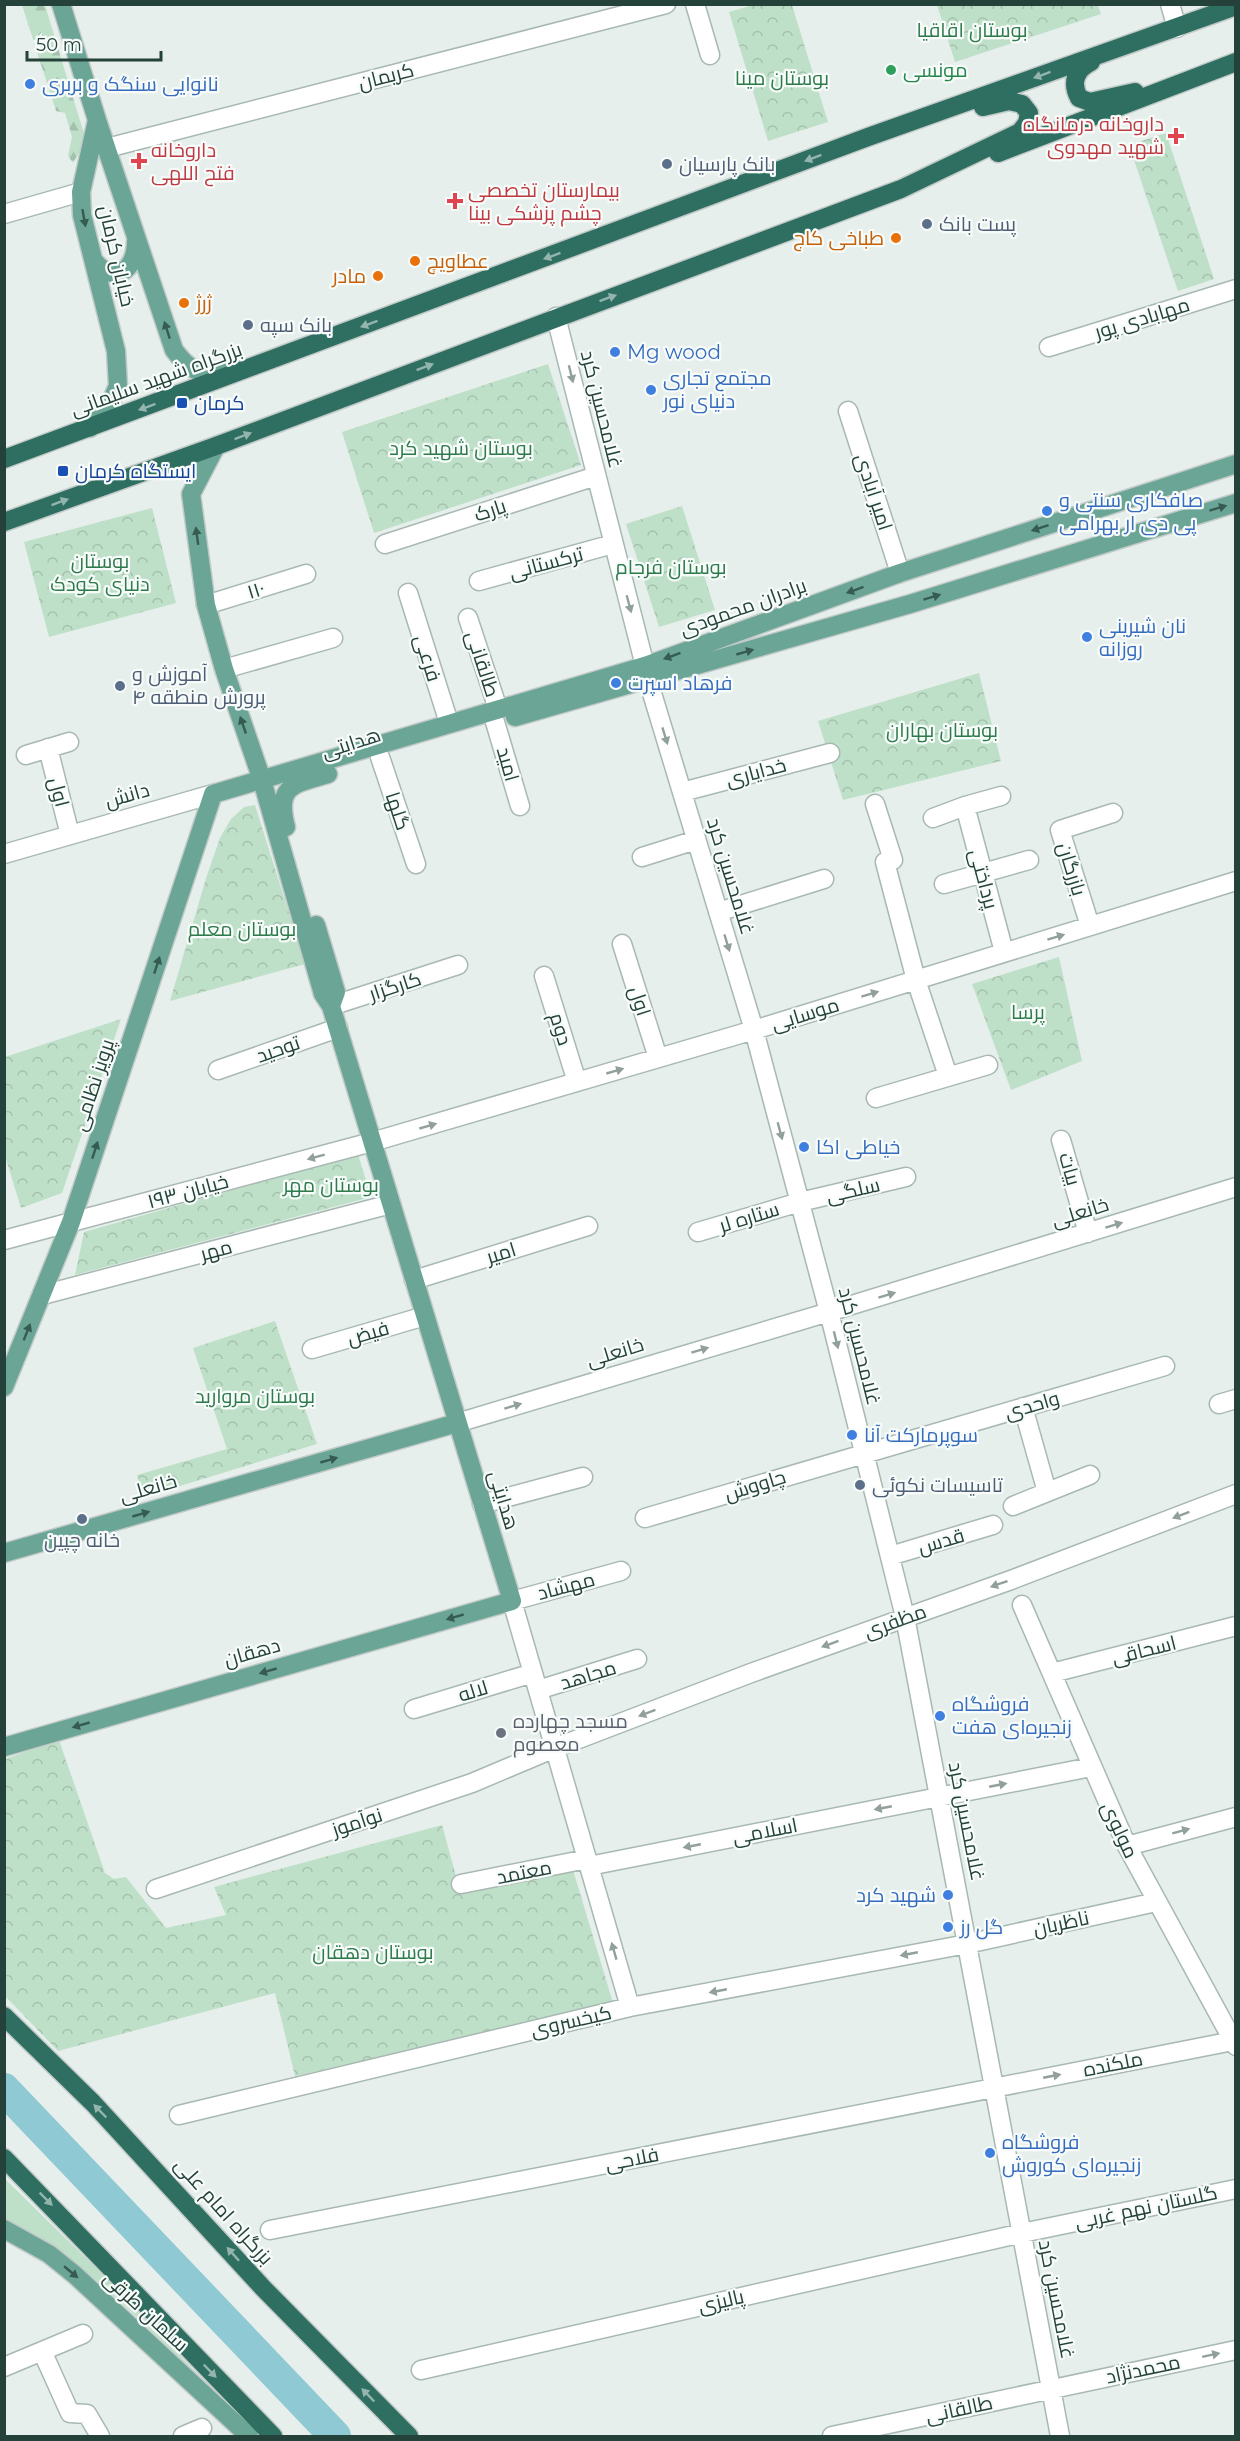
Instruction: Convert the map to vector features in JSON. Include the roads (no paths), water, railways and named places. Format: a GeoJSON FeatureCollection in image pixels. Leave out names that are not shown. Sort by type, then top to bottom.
{"type":"FeatureCollection","features":[{"type":"Feature","properties":{"kind":"highway","name":"بزرگراه شهید سلیمانی"},"geometry":{"type":"LineString","coordinates":[[4,459],[868,137],[1236,6]]}},
{"type":"Feature","properties":{"kind":"highway"},"geometry":{"type":"LineString","coordinates":[[1176,28],[1118,49],[1086,64],[1075,77],[1073,87],[1079,98],[1090,102],[1192,79]]}},
{"type":"Feature","properties":{"kind":"highway"},"geometry":{"type":"LineString","coordinates":[[4,522],[216,446],[556,317],[1068,128],[1236,62]]}},
{"type":"Feature","properties":{"kind":"highway"},"geometry":{"type":"LineString","coordinates":[[868,137],[1009,101],[1022,104],[1029,113],[1027,123],[1020,132],[901,189]]}},
{"type":"Feature","properties":{"kind":"highway","name":"بزرگراه امام علی"},"geometry":{"type":"LineString","coordinates":[[4,2016],[93,2103],[264,2289],[409,2436]]}},
{"type":"Feature","properties":{"kind":"highway"},"geometry":{"type":"LineString","coordinates":[[4,2158],[273,2436]]}},
{"type":"Feature","properties":{"kind":"main road"},"geometry":{"type":"LineString","coordinates":[[61,4],[97,120]]}},
{"type":"Feature","properties":{"kind":"main road","name":"خیابان کرمان"},"geometry":{"type":"LineString","coordinates":[[97,120],[174,350],[186,366],[204,373],[243,371]]}},
{"type":"Feature","properties":{"kind":"main road","name":"خیابان کرمان"},"geometry":{"type":"LineString","coordinates":[[90,428],[110,404],[118,386],[116,351],[82,215],[81,192],[97,120]]}},
{"type":"Feature","properties":{"kind":"main road"},"geometry":{"type":"LineString","coordinates":[[94,261],[101,270],[111,274],[124,271],[134,262],[136,238]]}},
{"type":"Feature","properties":{"kind":"main road","name":"هدایتی"},"geometry":{"type":"LineString","coordinates":[[216,446],[191,494],[206,605],[224,669],[262,780],[323,994],[331,1006],[338,1028],[512,1601]]}},
{"type":"Feature","properties":{"kind":"main road","name":"برادران محمودی"},"geometry":{"type":"LineString","coordinates":[[647,673],[900,573],[1236,464]]}},
{"type":"Feature","properties":{"kind":"main road","name":"برادران محمودی"},"geometry":{"type":"LineString","coordinates":[[647,673],[910,604],[1236,503]]}},
{"type":"Feature","properties":{"kind":"main road","name":"هدایتی"},"geometry":{"type":"LineString","coordinates":[[331,1006],[336,992],[282,809],[283,798],[294,785],[497,715],[647,673]]}},
{"type":"Feature","properties":{"kind":"main road"},"geometry":{"type":"LineString","coordinates":[[262,780],[377,747],[449,723],[497,715]]}},
{"type":"Feature","properties":{"kind":"main road","name":"دانش"},"geometry":{"type":"LineString","coordinates":[[213,794],[262,780]]}},
{"type":"Feature","properties":{"kind":"main road","name":"پرویز نظامی"},"geometry":{"type":"LineString","coordinates":[[4,1387],[71,1222],[213,794]]}},
{"type":"Feature","properties":{"kind":"main road","name":"خانعلی"},"geometry":{"type":"LineString","coordinates":[[4,1553],[457,1423]]}},
{"type":"Feature","properties":{"kind":"main road","name":"دهقان"},"geometry":{"type":"LineString","coordinates":[[4,1747],[512,1601]]}},
{"type":"Feature","properties":{"kind":"main road"},"geometry":{"type":"LineString","coordinates":[[4,1738],[27,1741]]}},
{"type":"Feature","properties":{"kind":"main road","name":"سلمان طرقی"},"geometry":{"type":"LineString","coordinates":[[4,2229],[49,2254],[75,2275],[249,2436]]}},
{"type":"Feature","properties":{"kind":"street","name":"کریمان"},"geometry":{"type":"LineString","coordinates":[[107,148],[666,4]]}},
{"type":"Feature","properties":{"kind":"street"},"geometry":{"type":"LineString","coordinates":[[695,4],[710,55]]}},
{"type":"Feature","properties":{"kind":"street"},"geometry":{"type":"LineString","coordinates":[[1170,4],[1176,28]]}},
{"type":"Feature","properties":{"kind":"street"},"geometry":{"type":"LineString","coordinates":[[4,214],[81,192]]}},
{"type":"Feature","properties":{"kind":"street","name":"مهابادی پور"},"geometry":{"type":"LineString","coordinates":[[1048,347],[1236,289]]}},
{"type":"Feature","properties":{"kind":"street","name":"غلامحسین کرد"},"geometry":{"type":"LineString","coordinates":[[556,317],[647,673],[754,1030],[829,1312],[905,1617],[1060,2436]]}},
{"type":"Feature","properties":{"kind":"street","name":"امیر آبادی"},"geometry":{"type":"LineString","coordinates":[[848,411],[900,573]]}},
{"type":"Feature","properties":{"kind":"street","name":"پارک"},"geometry":{"type":"LineString","coordinates":[[385,544],[596,476]]}},
{"type":"Feature","properties":{"kind":"street","name":"ترکستانی"},"geometry":{"type":"LineString","coordinates":[[479,581],[613,544]]}},
{"type":"Feature","properties":{"kind":"street","name":"۱۱۰"},"geometry":{"type":"LineString","coordinates":[[206,605],[306,574]]}},
{"type":"Feature","properties":{"kind":"street","name":"فرعی"},"geometry":{"type":"LineString","coordinates":[[408,593],[449,723]]}},
{"type":"Feature","properties":{"kind":"street","name":"طالقانی"},"geometry":{"type":"LineString","coordinates":[[468,618],[497,715]]}},
{"type":"Feature","properties":{"kind":"street"},"geometry":{"type":"LineString","coordinates":[[224,669],[333,638]]}},
{"type":"Feature","properties":{"kind":"street","name":"امید"},"geometry":{"type":"LineString","coordinates":[[497,715],[520,806]]}},
{"type":"Feature","properties":{"kind":"street"},"geometry":{"type":"LineString","coordinates":[[26,755],[69,742]]}},
{"type":"Feature","properties":{"kind":"street","name":"اول"},"geometry":{"type":"LineString","coordinates":[[48,748],[70,835]]}},
{"type":"Feature","properties":{"kind":"street","name":"خدایاری"},"geometry":{"type":"LineString","coordinates":[[682,792],[830,753]]}},
{"type":"Feature","properties":{"kind":"street","name":"گلها"},"geometry":{"type":"LineString","coordinates":[[380,757],[416,864]]}},
{"type":"Feature","properties":{"kind":"street","name":"دانش"},"geometry":{"type":"LineString","coordinates":[[4,854],[213,794]]}},
{"type":"Feature","properties":{"kind":"street"},"geometry":{"type":"LineString","coordinates":[[933,818],[1001,796]]}},
{"type":"Feature","properties":{"kind":"street"},"geometry":{"type":"LineString","coordinates":[[875,804],[893,860],[885,862],[916,980],[948,1076]]}},
{"type":"Feature","properties":{"kind":"street","name":"پرداختی"},"geometry":{"type":"LineString","coordinates":[[965,806],[1004,952]]}},
{"type":"Feature","properties":{"kind":"street","name":"بازرگان"},"geometry":{"type":"LineString","coordinates":[[1090,926],[1060,830],[1113,813]]}},
{"type":"Feature","properties":{"kind":"street"},"geometry":{"type":"LineString","coordinates":[[642,857],[696,840]]}},
{"type":"Feature","properties":{"kind":"street"},"geometry":{"type":"LineString","coordinates":[[944,884],[1029,860]]}},
{"type":"Feature","properties":{"kind":"street"},"geometry":{"type":"LineString","coordinates":[[718,912],[824,879]]}},
{"type":"Feature","properties":{"kind":"street","name":"موسایی"},"geometry":{"type":"LineString","coordinates":[[372,1142],[754,1030],[1236,881]]}},
{"type":"Feature","properties":{"kind":"street","name":"اول"},"geometry":{"type":"LineString","coordinates":[[622,944],[658,1058]]}},
{"type":"Feature","properties":{"kind":"street","name":"کارگزار"},"geometry":{"type":"LineString","coordinates":[[331,1006],[458,965]]}},
{"type":"Feature","properties":{"kind":"street","name":"دوم"},"geometry":{"type":"LineString","coordinates":[[544,976],[577,1082]]}},
{"type":"Feature","properties":{"kind":"street","name":"توحید"},"geometry":{"type":"LineString","coordinates":[[218,1070],[338,1028]]}},
{"type":"Feature","properties":{"kind":"street"},"geometry":{"type":"LineString","coordinates":[[876,1098],[988,1065]]}},
{"type":"Feature","properties":{"kind":"street","name":"بیات"},"geometry":{"type":"LineString","coordinates":[[1061,1140],[1088,1233]]}},
{"type":"Feature","properties":{"kind":"street","name":"خیابان ۱۹۳"},"geometry":{"type":"LineString","coordinates":[[4,1240],[372,1142]]}},
{"type":"Feature","properties":{"kind":"street","name":"سلگی"},"geometry":{"type":"LineString","coordinates":[[800,1202],[906,1178]]}},
{"type":"Feature","properties":{"kind":"street","name":"خانعلی"},"geometry":{"type":"LineString","coordinates":[[457,1423],[1236,1187]]}},
{"type":"Feature","properties":{"kind":"street","name":"ستاره لر"},"geometry":{"type":"LineString","coordinates":[[698,1232],[800,1202]]}},
{"type":"Feature","properties":{"kind":"street","name":"مهر"},"geometry":{"type":"LineString","coordinates":[[42,1295],[391,1204]]}},
{"type":"Feature","properties":{"kind":"street","name":"امیر"},"geometry":{"type":"LineString","coordinates":[[414,1280],[588,1227]]}},
{"type":"Feature","properties":{"kind":"street","name":"فیض"},"geometry":{"type":"LineString","coordinates":[[312,1349],[425,1316]]}},
{"type":"Feature","properties":{"kind":"street","name":"واحدی"},"geometry":{"type":"LineString","coordinates":[[864,1453],[1165,1366]]}},
{"type":"Feature","properties":{"kind":"street"},"geometry":{"type":"LineString","coordinates":[[1023,1407],[1047,1492]]}},
{"type":"Feature","properties":{"kind":"street","name":"چاووش"},"geometry":{"type":"LineString","coordinates":[[645,1518],[864,1453]]}},
{"type":"Feature","properties":{"kind":"street"},"geometry":{"type":"LineString","coordinates":[[1013,1506],[1090,1475]]}},
{"type":"Feature","properties":{"kind":"street"},"geometry":{"type":"LineString","coordinates":[[482,1504],[583,1477]]}},
{"type":"Feature","properties":{"kind":"street","name":"مظفری"},"geometry":{"type":"LineString","coordinates":[[555,1748],[905,1617],[1011,1580],[1236,1494]]}},
{"type":"Feature","properties":{"kind":"street","name":"قدس"},"geometry":{"type":"LineString","coordinates":[[890,1556],[993,1526]]}},
{"type":"Feature","properties":{"kind":"street","name":"مهشاد"},"geometry":{"type":"LineString","coordinates":[[512,1601],[621,1571]]}},
{"type":"Feature","properties":{"kind":"street","name":"هدایتی"},"geometry":{"type":"LineString","coordinates":[[512,1601],[630,2007]]}},
{"type":"Feature","properties":{"kind":"street","name":"مولوی"},"geometry":{"type":"LineString","coordinates":[[1022,1605],[1127,1846],[1156,1902],[1228,2016],[1234,2043]]}},
{"type":"Feature","properties":{"kind":"street","name":"اسحاقی"},"geometry":{"type":"LineString","coordinates":[[1052,1674],[1236,1626]]}},
{"type":"Feature","properties":{"kind":"street","name":"مجاهد"},"geometry":{"type":"LineString","coordinates":[[535,1682],[637,1659]]}},
{"type":"Feature","properties":{"kind":"street","name":"لاله"},"geometry":{"type":"LineString","coordinates":[[414,1709],[535,1682]]}},
{"type":"Feature","properties":{"kind":"street","name":"نوآموز"},"geometry":{"type":"LineString","coordinates":[[156,1889],[472,1783],[555,1748]]}},
{"type":"Feature","properties":{"kind":"street","name":"اسلامی"},"geometry":{"type":"LineString","coordinates":[[588,1863],[1092,1767]]}},
{"type":"Feature","properties":{"kind":"street"},"geometry":{"type":"LineString","coordinates":[[1127,1846],[1236,1817]]}},
{"type":"Feature","properties":{"kind":"street","name":"معتمد"},"geometry":{"type":"LineString","coordinates":[[461,1884],[588,1863]]}},
{"type":"Feature","properties":{"kind":"street","name":"ناظریان"},"geometry":{"type":"LineString","coordinates":[[967,1944],[1156,1902]]}},
{"type":"Feature","properties":{"kind":"street","name":"کیخسروی"},"geometry":{"type":"LineString","coordinates":[[179,2115],[630,2007],[967,1944]]}},
{"type":"Feature","properties":{"kind":"street","name":"ملکنده"},"geometry":{"type":"LineString","coordinates":[[994,2088],[1234,2043]]}},
{"type":"Feature","properties":{"kind":"street","name":"فلاحی"},"geometry":{"type":"LineString","coordinates":[[270,2230],[994,2088]]}},
{"type":"Feature","properties":{"kind":"street","name":"گلستان نهم غربی"},"geometry":{"type":"LineString","coordinates":[[1022,2233],[1236,2188]]}},
{"type":"Feature","properties":{"kind":"street","name":"پالیزی"},"geometry":{"type":"LineString","coordinates":[[421,2370],[1022,2233]]}},
{"type":"Feature","properties":{"kind":"street"},"geometry":{"type":"LineString","coordinates":[[4,2367],[83,2334]]}},
{"type":"Feature","properties":{"kind":"street","name":"محمدنژاد"},"geometry":{"type":"LineString","coordinates":[[1051,2389],[1236,2350]]}},
{"type":"Feature","properties":{"kind":"street"},"geometry":{"type":"LineString","coordinates":[[42,2351],[70,2413],[87,2414],[100,2436]]}},
{"type":"Feature","properties":{"kind":"street","name":"طالقانی"},"geometry":{"type":"LineString","coordinates":[[832,2436],[1051,2389]]}},
{"type":"Feature","properties":{"kind":"street"},"geometry":{"type":"LineString","coordinates":[[183,2436],[202,2428]]}},
{"type":"Feature","properties":{"kind":"waterway"},"geometry":{"type":"LineString","coordinates":[[4,2089],[335,2436]]}},
{"type":"Feature","properties":{"kind":"place","name":"مونسی"},"geometry":{"type":"Point","coordinates":[891,70]}},
{"type":"Feature","properties":{"kind":"place","name":"نانوایی سنگک و بربری"},"geometry":{"type":"Point","coordinates":[30,84]}},
{"type":"Feature","properties":{"kind":"place","name":"داروخانه درمانگاه شهید مهدوی"},"geometry":{"type":"Point","coordinates":[1176,136]}},
{"type":"Feature","properties":{"kind":"place","name":"داروخانه فتح اللهی"},"geometry":{"type":"Point","coordinates":[139,161]}},
{"type":"Feature","properties":{"kind":"place","name":"بانک پارسیان"},"geometry":{"type":"Point","coordinates":[667,164]}},
{"type":"Feature","properties":{"kind":"place","name":"بیمارستان تخصصی چشم پزشکی بینا"},"geometry":{"type":"Point","coordinates":[455,201]}},
{"type":"Feature","properties":{"kind":"place","name":"پست بانک"},"geometry":{"type":"Point","coordinates":[927,224]}},
{"type":"Feature","properties":{"kind":"place","name":"طباخی کاج"},"geometry":{"type":"Point","coordinates":[896,238]}},
{"type":"Feature","properties":{"kind":"place","name":"عطاویچ"},"geometry":{"type":"Point","coordinates":[415,261]}},
{"type":"Feature","properties":{"kind":"place","name":"مادر"},"geometry":{"type":"Point","coordinates":[378,276]}},
{"type":"Feature","properties":{"kind":"place","name":"ژرژ"},"geometry":{"type":"Point","coordinates":[184,303]}},
{"type":"Feature","properties":{"kind":"place","name":"بانک سپه"},"geometry":{"type":"Point","coordinates":[248,325]}},
{"type":"Feature","properties":{"kind":"place","name":"Mg wood"},"geometry":{"type":"Point","coordinates":[615,352]}},
{"type":"Feature","properties":{"kind":"place","name":"مجتمع تجاری دنیای نور"},"geometry":{"type":"Point","coordinates":[651,390]}},
{"type":"Feature","properties":{"kind":"place","name":"کرمان"},"geometry":{"type":"Point","coordinates":[182,403]}},
{"type":"Feature","properties":{"kind":"place","name":"ایستگاه کرمان"},"geometry":{"type":"Point","coordinates":[63,471]}},
{"type":"Feature","properties":{"kind":"place","name":"صافکاری سنتی و پی دی ار بهرامی"},"geometry":{"type":"Point","coordinates":[1047,511]}},
{"type":"Feature","properties":{"kind":"place","name":"نان شیرینی روزانه"},"geometry":{"type":"Point","coordinates":[1087,637]}},
{"type":"Feature","properties":{"kind":"place","name":"فرهاد اسپرت"},"geometry":{"type":"Point","coordinates":[616,683]}},
{"type":"Feature","properties":{"kind":"place","name":"آموزش و پرورش منطقه ۴"},"geometry":{"type":"Point","coordinates":[120,686]}},
{"type":"Feature","properties":{"kind":"place","name":"خیاطی اکا"},"geometry":{"type":"Point","coordinates":[804,1147]}},
{"type":"Feature","properties":{"kind":"place","name":"سوپرمارکت آنا"},"geometry":{"type":"Point","coordinates":[852,1435]}},
{"type":"Feature","properties":{"kind":"place","name":"تاسیسات نکوئی"},"geometry":{"type":"Point","coordinates":[860,1485]}},
{"type":"Feature","properties":{"kind":"place","name":"خانه چپین"},"geometry":{"type":"Point","coordinates":[82,1519]}},
{"type":"Feature","properties":{"kind":"place","name":"فروشگاه زنجیره‌ای هفت"},"geometry":{"type":"Point","coordinates":[940,1716]}},
{"type":"Feature","properties":{"kind":"place","name":"مسجد چهارده معصوم"},"geometry":{"type":"Point","coordinates":[501,1733]}},
{"type":"Feature","properties":{"kind":"place","name":"شهید کرد"},"geometry":{"type":"Point","coordinates":[948,1895]}},
{"type":"Feature","properties":{"kind":"place","name":"گل رز"},"geometry":{"type":"Point","coordinates":[948,1927]}},
{"type":"Feature","properties":{"kind":"place","name":"فروشگاه زنجیره‌ای کوروش"},"geometry":{"type":"Point","coordinates":[990,2153]}},
{"type":"Feature","properties":{"kind":"park label","name":"بوستان اقاقیا"},"geometry":{"type":"Point","coordinates":[972,30]}},
{"type":"Feature","properties":{"kind":"park label","name":"بوستان مینا"},"geometry":{"type":"Point","coordinates":[782,78]}},
{"type":"Feature","properties":{"kind":"park label","name":"بوستان شهید کرد"},"geometry":{"type":"Point","coordinates":[461,448]}},
{"type":"Feature","properties":{"kind":"park label","name":"بوستان فرجام"},"geometry":{"type":"Point","coordinates":[671,567]}},
{"type":"Feature","properties":{"kind":"park label","name":"بوستان دنیای کودک"},"geometry":{"type":"Point","coordinates":[100,572]}},
{"type":"Feature","properties":{"kind":"park label","name":"بوستان بهاران"},"geometry":{"type":"Point","coordinates":[942,730]}},
{"type":"Feature","properties":{"kind":"park label","name":"بوستان معلم"},"geometry":{"type":"Point","coordinates":[242,929]}},
{"type":"Feature","properties":{"kind":"park label","name":"پرسا"},"geometry":{"type":"Point","coordinates":[1028,1012]}},
{"type":"Feature","properties":{"kind":"park label","name":"بوستان مهر"},"geometry":{"type":"Point","coordinates":[331,1185]}},
{"type":"Feature","properties":{"kind":"park label","name":"بوستان مروارید"},"geometry":{"type":"Point","coordinates":[255,1396]}},
{"type":"Feature","properties":{"kind":"park label","name":"بوستان دهقان"},"geometry":{"type":"Point","coordinates":[373,1952]}}]}
